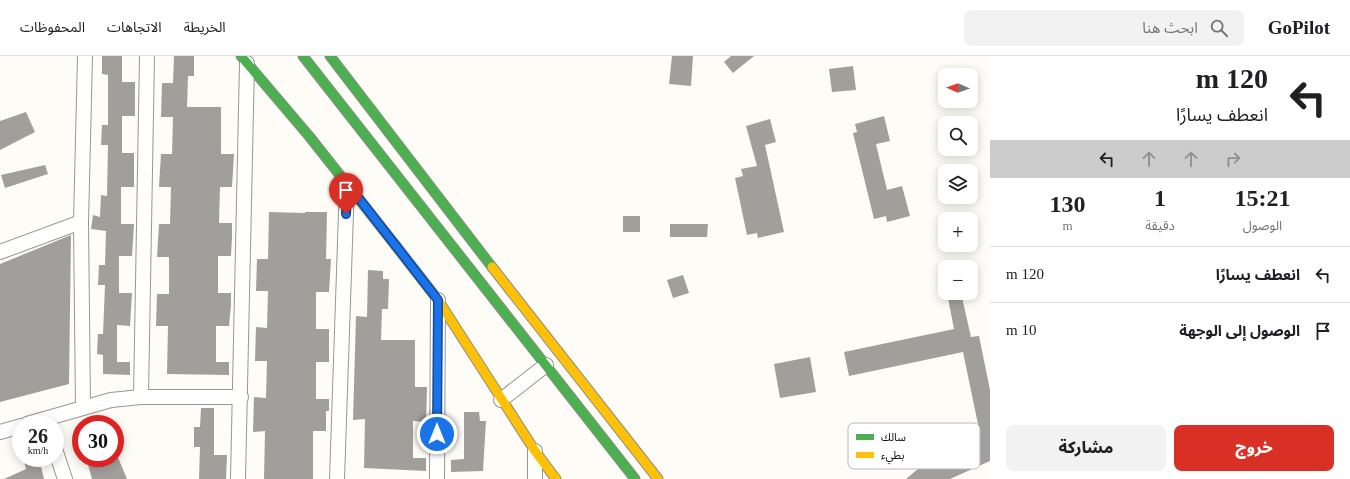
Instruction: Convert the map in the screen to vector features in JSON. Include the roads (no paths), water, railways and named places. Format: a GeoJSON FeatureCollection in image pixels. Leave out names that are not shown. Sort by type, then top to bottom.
{"type":"FeatureCollection","features":[{"type":"Feature","properties":{"kind":"main road"},"geometry":{"type":"LineString","coordinates":[[303,56],[635,479]]}},
{"type":"Feature","properties":{"kind":"main road"},"geometry":{"type":"LineString","coordinates":[[330,56],[658,479]]}},
{"type":"Feature","properties":{"kind":"main road"},"geometry":{"type":"LineString","coordinates":[[244,59],[347,183],[438,300],[535,451],[556,479]]}},
{"type":"Feature","properties":{"kind":"street"},"geometry":{"type":"LineString","coordinates":[[84,407],[81,222],[85,56]]}},
{"type":"Feature","properties":{"kind":"street"},"geometry":{"type":"LineString","coordinates":[[141,397],[148,56]]}},
{"type":"Feature","properties":{"kind":"street"},"geometry":{"type":"LineString","coordinates":[[238,479],[241,397],[244,59]]}},
{"type":"Feature","properties":{"kind":"street"},"geometry":{"type":"LineString","coordinates":[[337,479],[347,183]]}},
{"type":"Feature","properties":{"kind":"street"},"geometry":{"type":"LineString","coordinates":[[0,252],[81,222]]}},
{"type":"Feature","properties":{"kind":"street"},"geometry":{"type":"LineString","coordinates":[[436,479],[438,300]]}},
{"type":"Feature","properties":{"kind":"street"},"geometry":{"type":"LineString","coordinates":[[502,400],[546,365]]}},
{"type":"Feature","properties":{"kind":"street"},"geometry":{"type":"LineString","coordinates":[[62,415],[84,407],[111,400],[141,397],[241,397]]}},
{"type":"Feature","properties":{"kind":"street"},"geometry":{"type":"LineString","coordinates":[[0,432],[12,429]]}},
{"type":"Feature","properties":{"kind":"street"},"geometry":{"type":"LineString","coordinates":[[535,451],[536,479]]}},
{"type":"Feature","properties":{"kind":"street"},"geometry":{"type":"LineString","coordinates":[[61,467],[65,479]]}}]}
